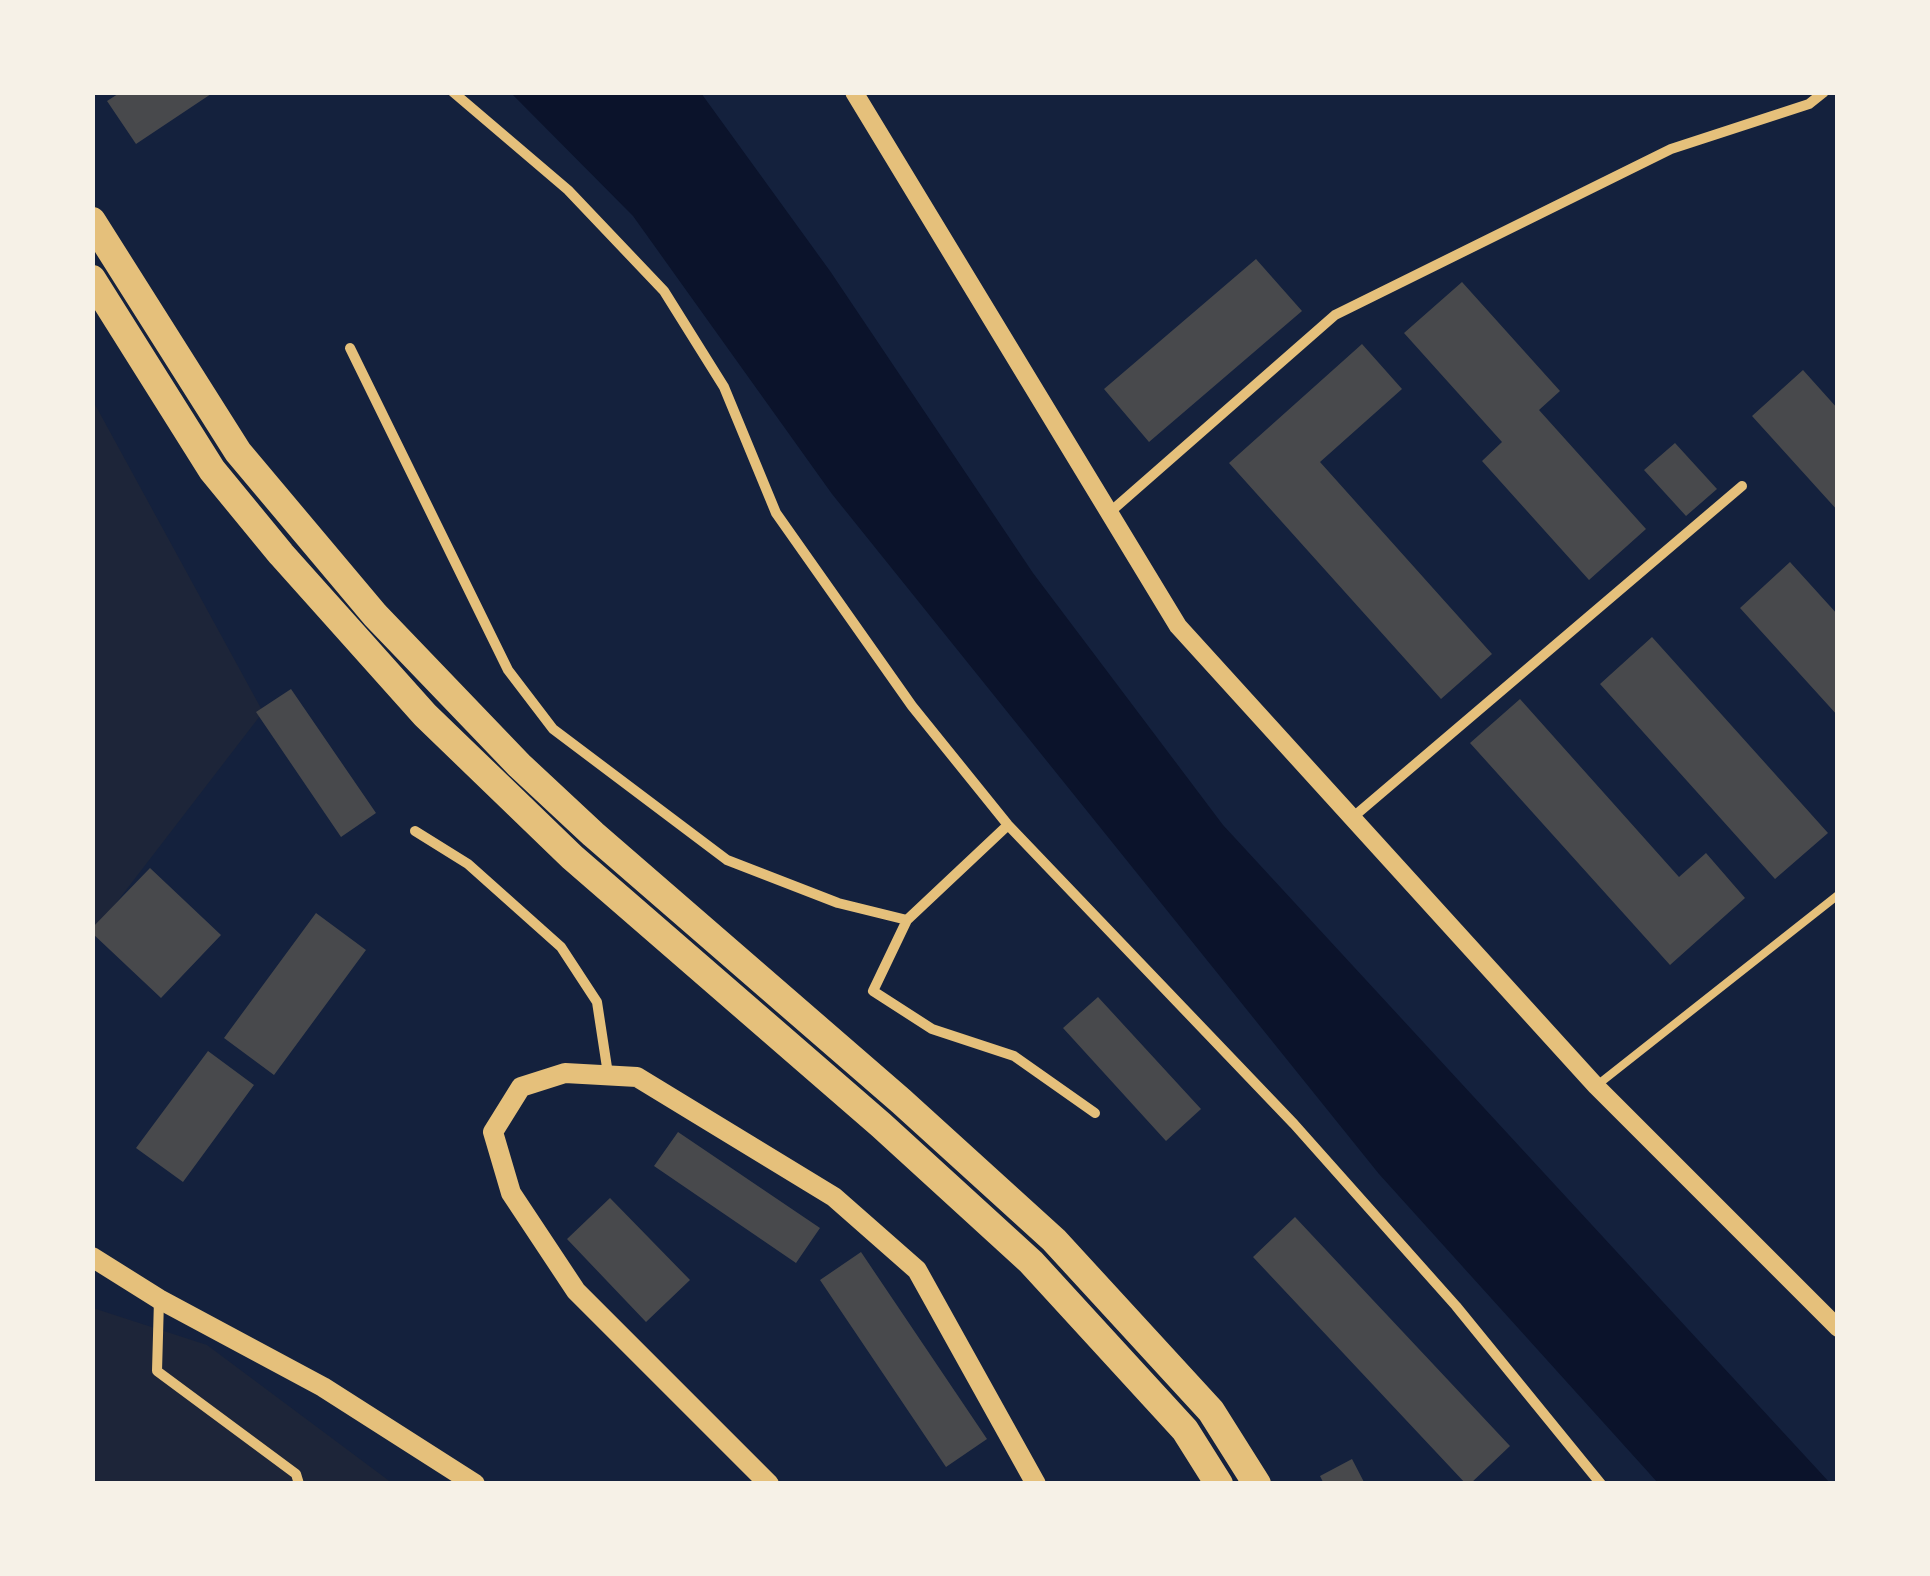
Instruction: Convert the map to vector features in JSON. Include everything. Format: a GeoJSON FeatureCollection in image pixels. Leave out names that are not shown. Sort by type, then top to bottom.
{"type":"FeatureCollection","features":[{"type":"Feature","properties":{"kind":"highway"},"geometry":{"type":"LineString","coordinates":[[92,220],[238,452],[375,615],[507,753],[592,834],[901,1101],[1054,1240],[1211,1411],[1256,1484]]}},
{"type":"Feature","properties":{"kind":"highway"},"geometry":{"type":"LineString","coordinates":[[92,279],[212,470],[292,568],[412,702],[572,857],[1031,1262],[1185,1430],[1219,1484]]}},
{"type":"Feature","properties":{"kind":"main road"},"geometry":{"type":"LineString","coordinates":[[770,1484],[576,1291],[512,1193],[493,1132],[521,1087],[565,1073],[636,1077],[834,1197],[917,1270],[1036,1484]]}},
{"type":"Feature","properties":{"kind":"main road"},"geometry":{"type":"LineString","coordinates":[[92,1257],[159,1299],[324,1386],[475,1484]]}},
{"type":"Feature","properties":{"kind":"street"},"geometry":{"type":"LineString","coordinates":[[452,92],[568,190],[664,291],[724,386],[776,513],[912,706],[1008,825],[1294,1124],[1456,1306],[1601,1484]]}},
{"type":"Feature","properties":{"kind":"street"},"geometry":{"type":"LineString","coordinates":[[854,92],[1178,626],[1596,1086],[1838,1328]]}},
{"type":"Feature","properties":{"kind":"street"},"geometry":{"type":"LineString","coordinates":[[1109,513],[1335,315],[1670,149],[1809,104],[1824,92]]}},
{"type":"Feature","properties":{"kind":"street"},"geometry":{"type":"LineString","coordinates":[[350,348],[508,670],[553,730],[727,860],[838,903],[907,920]]}},
{"type":"Feature","properties":{"kind":"street"},"geometry":{"type":"LineString","coordinates":[[1352,818],[1742,486]]}},
{"type":"Feature","properties":{"kind":"street"},"geometry":{"type":"LineString","coordinates":[[1008,825],[907,920],[872,992],[932,1029],[1014,1056],[1095,1113]]}},
{"type":"Feature","properties":{"kind":"street"},"geometry":{"type":"LineString","coordinates":[[415,830],[468,864],[561,947],[597,1002],[608,1075]]}},
{"type":"Feature","properties":{"kind":"street"},"geometry":{"type":"LineString","coordinates":[[159,1299],[157,1371],[296,1474],[299,1484]]}},
{"type":"Feature","properties":{"kind":"lane"},"geometry":{"type":"LineString","coordinates":[[1596,1086],[1838,895]]}},
{"type":"Feature","properties":{"kind":"shaded area"},"geometry":{"type":"Polygon","coordinates":[[[511,93],[701,93],[830,271],[1033,573],[1223,825],[1830,1483],[1658,1483],[1379,1174],[832,494],[633,216],[511,93]]]}},
{"type":"Feature","properties":{"kind":"shaded area"},"geometry":{"type":"Polygon","coordinates":[[[92,399],[263,712],[93,933],[92,933],[92,399]]]}},
{"type":"Feature","properties":{"kind":"shaded area"},"geometry":{"type":"Polygon","coordinates":[[[93,1308],[207,1345],[392,1483],[93,1484],[93,1308]]]}},
{"type":"Feature","properties":{"kind":"building"},"geometry":{"type":"Polygon","coordinates":[[[121,92],[214,92],[136,144],[107,101],[121,92]]]}},
{"type":"Feature","properties":{"kind":"building"},"geometry":{"type":"Polygon","coordinates":[[[1256,259],[1302,311],[1149,442],[1104,389],[1256,259]]]}},
{"type":"Feature","properties":{"kind":"building"},"geometry":{"type":"Polygon","coordinates":[[[1462,282],[1560,391],[1539,410],[1646,529],[1589,580],[1482,461],[1502,442],[1404,333],[1462,282]]]}},
{"type":"Feature","properties":{"kind":"building"},"geometry":{"type":"Polygon","coordinates":[[[1362,344],[1402,389],[1320,462],[1492,654],[1441,699],[1229,463],[1362,344]]]}},
{"type":"Feature","properties":{"kind":"building"},"geometry":{"type":"Polygon","coordinates":[[[1803,370],[1838,409],[1838,511],[1752,416],[1803,370]]]}},
{"type":"Feature","properties":{"kind":"building"},"geometry":{"type":"Polygon","coordinates":[[[1675,443],[1717,489],[1686,516],[1644,470],[1675,443]]]}},
{"type":"Feature","properties":{"kind":"building"},"geometry":{"type":"Polygon","coordinates":[[[1790,562],[1838,615],[1838,716],[1740,608],[1790,562]]]}},
{"type":"Feature","properties":{"kind":"building"},"geometry":{"type":"Polygon","coordinates":[[[1652,637],[1828,833],[1775,879],[1600,684],[1652,637]]]}},
{"type":"Feature","properties":{"kind":"building"},"geometry":{"type":"Polygon","coordinates":[[[291,689],[376,813],[341,837],[256,712],[291,689]]]}},
{"type":"Feature","properties":{"kind":"building"},"geometry":{"type":"Polygon","coordinates":[[[1520,699],[1679,877],[1706,853],[1745,898],[1670,965],[1470,743],[1520,699]]]}},
{"type":"Feature","properties":{"kind":"building"},"geometry":{"type":"Polygon","coordinates":[[[150,868],[221,935],[161,998],[92,933],[92,928],[150,868]]]}},
{"type":"Feature","properties":{"kind":"building"},"geometry":{"type":"Polygon","coordinates":[[[316,913],[366,950],[274,1075],[224,1038],[316,913]]]}},
{"type":"Feature","properties":{"kind":"building"},"geometry":{"type":"Polygon","coordinates":[[[1098,997],[1201,1109],[1166,1141],[1063,1028],[1098,997]]]}},
{"type":"Feature","properties":{"kind":"building"},"geometry":{"type":"Polygon","coordinates":[[[208,1051],[254,1085],[183,1182],[136,1148],[208,1051]]]}},
{"type":"Feature","properties":{"kind":"building"},"geometry":{"type":"Polygon","coordinates":[[[678,1132],[820,1228],[796,1263],[654,1166],[678,1132]]]}},
{"type":"Feature","properties":{"kind":"building"},"geometry":{"type":"Polygon","coordinates":[[[610,1198],[690,1280],[646,1322],[567,1239],[610,1198]]]}},
{"type":"Feature","properties":{"kind":"building"},"geometry":{"type":"Polygon","coordinates":[[[1295,1217],[1510,1446],[1470,1484],[1253,1257],[1295,1217]]]}},
{"type":"Feature","properties":{"kind":"building"},"geometry":{"type":"Polygon","coordinates":[[[861,1252],[987,1439],[946,1467],[820,1280],[861,1252]]]}},
{"type":"Feature","properties":{"kind":"building"},"geometry":{"type":"Polygon","coordinates":[[[1352,1459],[1365,1484],[1324,1484],[1320,1476],[1352,1459]]]}}]}
